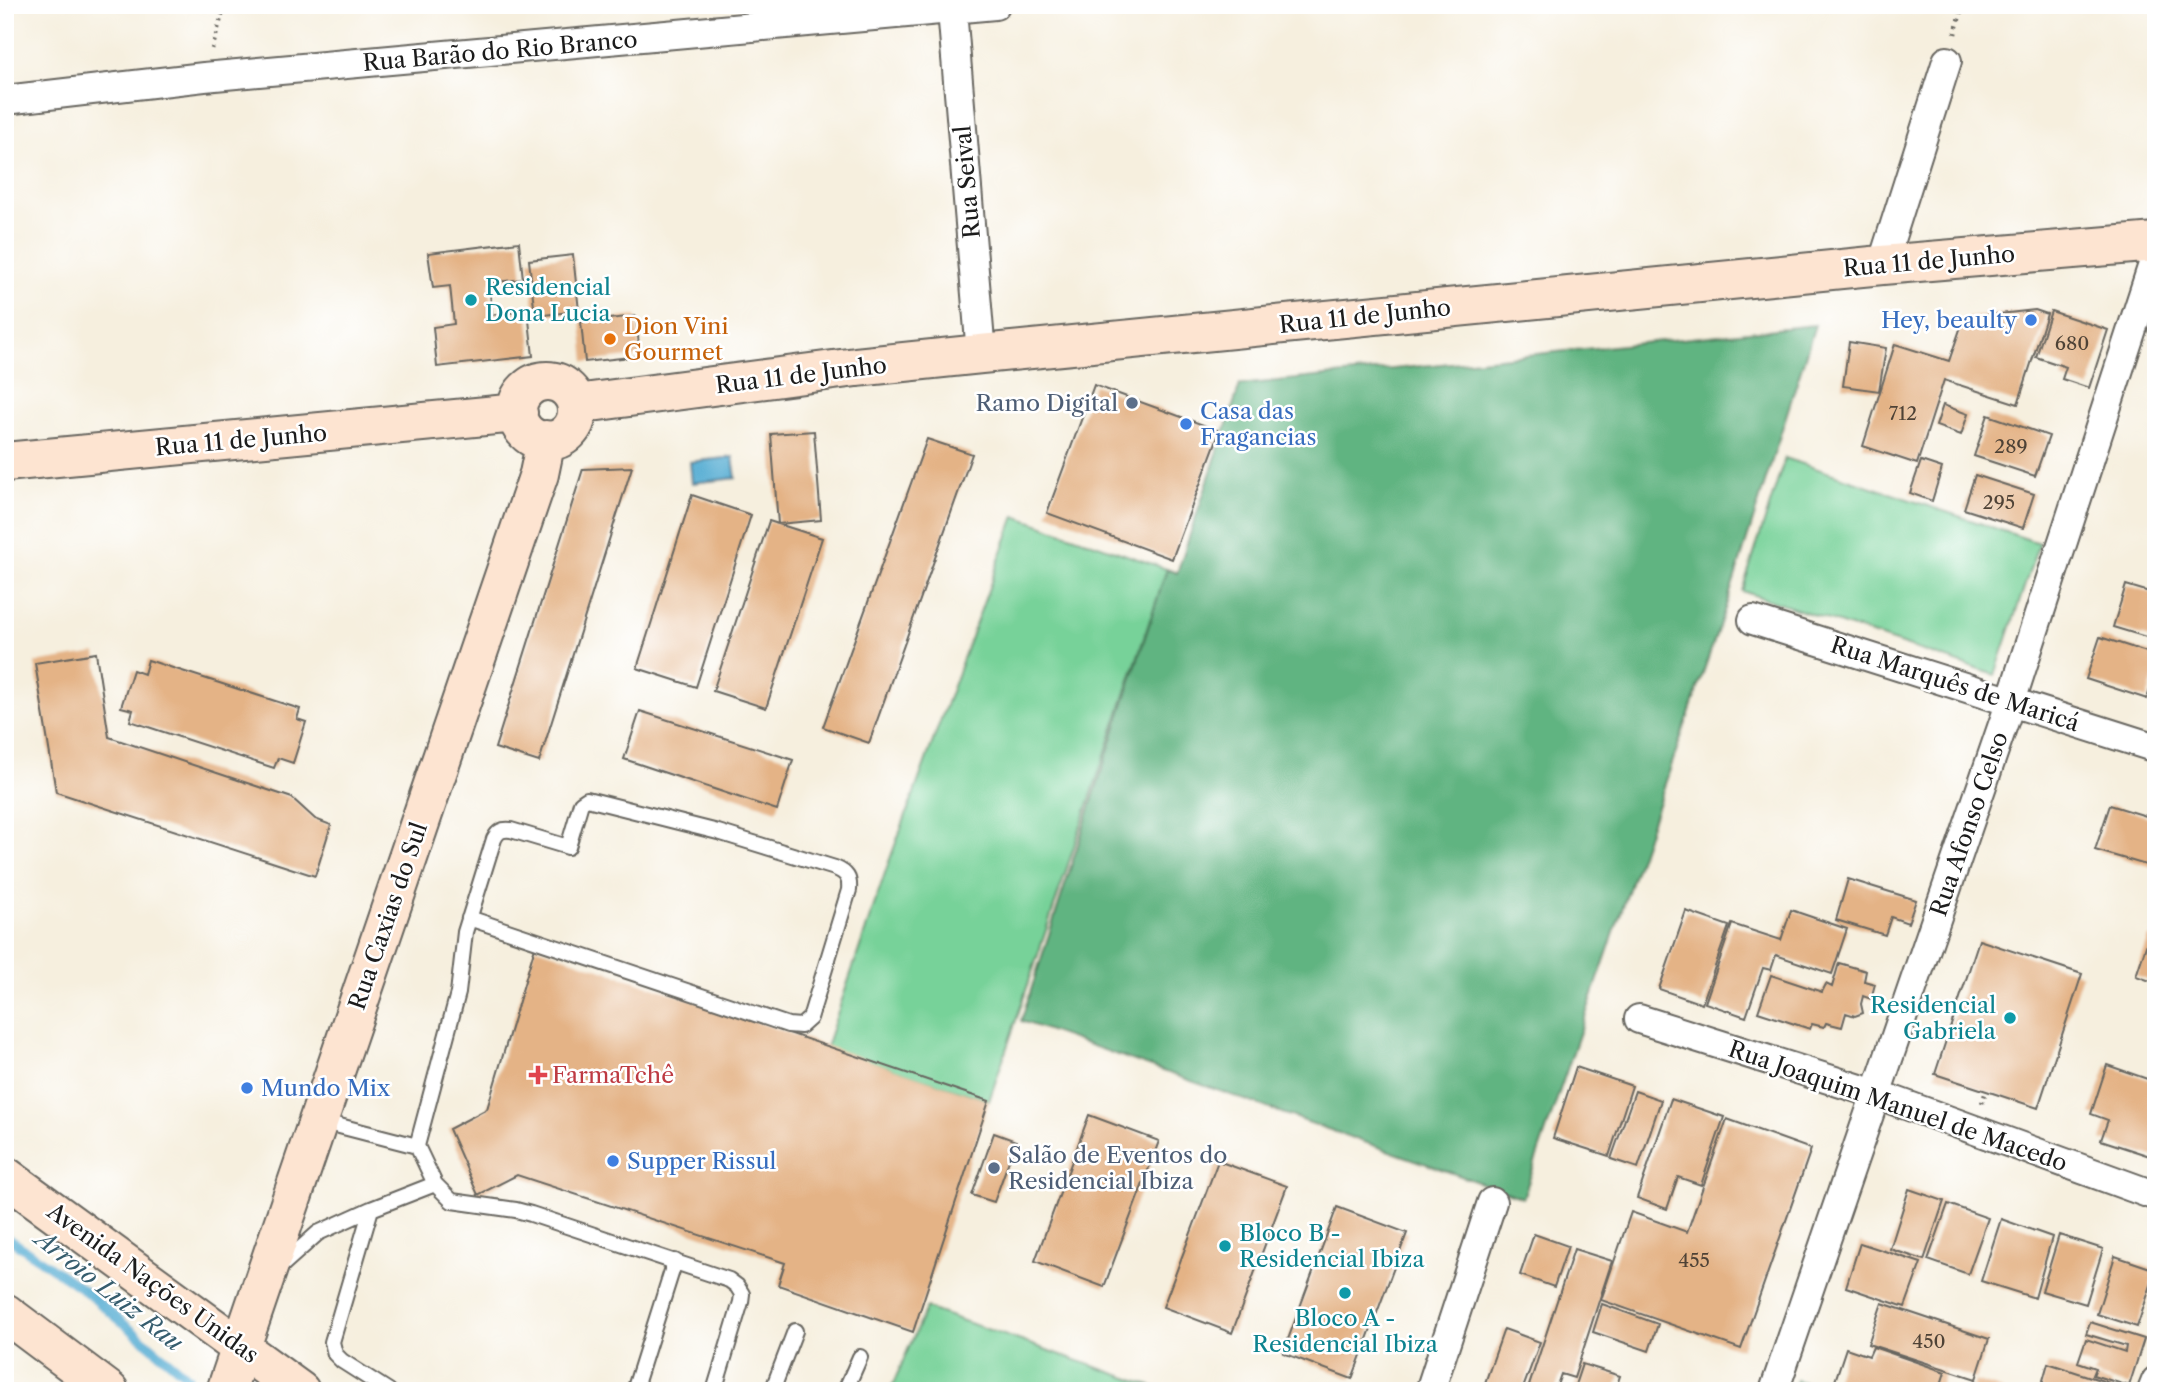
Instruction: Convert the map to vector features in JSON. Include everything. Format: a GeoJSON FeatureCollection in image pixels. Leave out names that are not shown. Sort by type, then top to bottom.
{"type":"FeatureCollection","features":[{"type":"Feature","properties":{"kind":"street","name":"Rua Barão do Rio Branco"},"geometry":{"type":"LineString","coordinates":[[5,100],[204,77],[995,5]]}},
{"type":"Feature","properties":{"kind":"street","name":"Rua Seival"},"geometry":{"type":"LineString","coordinates":[[952,10],[981,354]]}},
{"type":"Feature","properties":{"kind":"street"},"geometry":{"type":"LineString","coordinates":[[1882,265],[1947,61]]}},
{"type":"Feature","properties":{"kind":"street","name":"Rua 11 de Junho"},"geometry":{"type":"LineString","coordinates":[[576,404],[856,367],[981,354],[1882,265],[2156,242]]}},
{"type":"Feature","properties":{"kind":"street","name":"Rua Afonso Celso"},"geometry":{"type":"LineString","coordinates":[[1774,1391],[2011,701],[2156,255]]}},
{"type":"Feature","properties":{"kind":"street"},"geometry":{"type":"LineString","coordinates":[[541,381],[560,383],[576,404],[576,416],[566,433],[558,438],[546,440],[529,435],[522,428],[518,413],[519,399],[532,384],[541,381]]}},
{"type":"Feature","properties":{"kind":"street","name":"Rua 11 de Junho"},"geometry":{"type":"LineString","coordinates":[[5,463],[518,413]]}},
{"type":"Feature","properties":{"kind":"street","name":"Rua Caxias do Sul"},"geometry":{"type":"LineString","coordinates":[[226,1391],[539,474],[546,440]]}},
{"type":"Feature","properties":{"kind":"street","name":"Rua Marquês de Maricá"},"geometry":{"type":"LineString","coordinates":[[1753,620],[2156,748]]}},
{"type":"Feature","properties":{"kind":"street","name":"Rua Joaquim Manuel de Macedo"},"geometry":{"type":"LineString","coordinates":[[1639,1019],[1876,1094],[2156,1196]]}},
{"type":"Feature","properties":{"kind":"street","name":"Avenida Nações Unidas"},"geometry":{"type":"LineString","coordinates":[[5,1176],[300,1391]]}},
{"type":"Feature","properties":{"kind":"street"},"geometry":{"type":"LineString","coordinates":[[1430,1391],[1492,1202]]}},
{"type":"Feature","properties":{"kind":"street"},"geometry":{"type":"LineString","coordinates":[[5,1312],[110,1391]]}},
{"type":"Feature","properties":{"kind":"street"},"geometry":{"type":"LineString","coordinates":[[2152,1391],[2156,1381]]}},
{"type":"Feature","properties":{"kind":"lane"},"geometry":{"type":"LineString","coordinates":[[469,918],[788,1025],[801,1026],[810,1018],[815,1004],[849,890],[846,874],[835,868],[718,832],[587,799],[581,803],[568,847],[511,831],[501,830],[497,834],[469,918],[465,932],[458,993],[417,1146],[435,1184],[452,1201],[516,1210],[729,1280],[741,1294],[739,1311],[714,1391]]}},
{"type":"Feature","properties":{"kind":"lane"},"geometry":{"type":"LineString","coordinates":[[319,1120],[417,1146]]}},
{"type":"Feature","properties":{"kind":"lane"},"geometry":{"type":"LineString","coordinates":[[257,1302],[283,1263],[318,1233],[435,1184]]}},
{"type":"Feature","properties":{"kind":"lane"},"geometry":{"type":"LineString","coordinates":[[371,1209],[332,1342],[335,1354],[389,1391]]}},
{"type":"Feature","properties":{"kind":"lane"},"geometry":{"type":"LineString","coordinates":[[634,1391],[675,1261]]}},
{"type":"Feature","properties":{"kind":"lane"},"geometry":{"type":"LineString","coordinates":[[772,1391],[795,1331]]}},
{"type":"Feature","properties":{"kind":"lane"},"geometry":{"type":"LineString","coordinates":[[845,1391],[860,1357]]}},
{"type":"Feature","properties":{"kind":"path"},"geometry":{"type":"LineString","coordinates":[[204,77],[225,5]]}},
{"type":"Feature","properties":{"kind":"green space"},"geometry":{"type":"Polygon","coordinates":[[[1815,325],[1725,609],[1523,1198],[1021,1021],[1167,569],[1177,573],[1240,385],[1815,325]]]}},
{"type":"Feature","properties":{"kind":"green space"},"geometry":{"type":"Polygon","coordinates":[[[1785,458],[2039,543],[1995,675],[1742,591],[1785,458]]]}},
{"type":"Feature","properties":{"kind":"green space"},"geometry":{"type":"Polygon","coordinates":[[[1015,516],[1167,569],[989,1101],[826,1047],[886,870],[1015,516]]]}},
{"type":"Feature","properties":{"kind":"green space"},"geometry":{"type":"Polygon","coordinates":[[[926,1308],[1165,1391],[890,1391],[926,1308]]]}},
{"type":"Feature","properties":{"kind":"green space"},"geometry":{"type":"Polygon","coordinates":[[[1796,1380],[1829,1391],[1793,1391],[1796,1380]]]}},
{"type":"Feature","properties":{"kind":"water"},"geometry":{"type":"Polygon","coordinates":[[[733,457],[736,478],[692,483],[690,462],[733,457]]]}},
{"type":"Feature","properties":{"kind":"building","name":"Residencial Dona Lucia"},"geometry":{"type":"Polygon","coordinates":[[[519,242],[523,279],[489,283],[492,315],[528,311],[533,356],[437,367],[433,327],[454,324],[450,286],[433,288],[428,253],[519,242]]]}},
{"type":"Feature","properties":{"kind":"building"},"geometry":{"type":"Polygon","coordinates":[[[573,255],[579,311],[535,316],[529,260],[573,255]]]}},
{"type":"Feature","properties":{"kind":"building"},"geometry":{"type":"Polygon","coordinates":[[[2035,310],[2047,314],[2018,404],[1944,380],[1917,464],[1863,446],[1895,344],[1949,361],[1964,318],[2035,310]]]}},
{"type":"Feature","properties":{"kind":"building"},"geometry":{"type":"Polygon","coordinates":[[[2051,311],[2108,330],[2089,388],[2062,379],[2066,367],[2036,357],[2051,311]]]}},
{"type":"Feature","properties":{"kind":"building","name":"Dion Vini Gourmet"},"geometry":{"type":"Polygon","coordinates":[[[636,316],[640,356],[585,362],[581,322],[636,316]]]}},
{"type":"Feature","properties":{"kind":"building"},"geometry":{"type":"Polygon","coordinates":[[[1849,342],[1886,348],[1879,391],[1843,386],[1849,342]]]}},
{"type":"Feature","properties":{"kind":"building"},"geometry":{"type":"Polygon","coordinates":[[[1094,385],[1220,431],[1172,559],[1047,513],[1094,385]]]}},
{"type":"Feature","properties":{"kind":"building"},"geometry":{"type":"Polygon","coordinates":[[[1943,405],[1968,414],[1961,435],[1936,426],[1943,405]]]}},
{"type":"Feature","properties":{"kind":"building"},"geometry":{"type":"Polygon","coordinates":[[[1988,415],[2049,436],[2035,476],[1974,456],[1988,415]]]}},
{"type":"Feature","properties":{"kind":"building"},"geometry":{"type":"Polygon","coordinates":[[[814,431],[821,520],[778,524],[771,434],[814,431]]]}},
{"type":"Feature","properties":{"kind":"building"},"geometry":{"type":"Polygon","coordinates":[[[927,439],[972,454],[869,743],[823,727],[927,439]]]}},
{"type":"Feature","properties":{"kind":"building"},"geometry":{"type":"Polygon","coordinates":[[[1921,461],[1942,468],[1932,501],[1910,493],[1921,461]]]}},
{"type":"Feature","properties":{"kind":"building"},"geometry":{"type":"Polygon","coordinates":[[[632,467],[539,762],[495,748],[583,469],[632,467]]]}},
{"type":"Feature","properties":{"kind":"building"},"geometry":{"type":"Polygon","coordinates":[[[1975,475],[2034,494],[2023,528],[1964,509],[1975,475]]]}},
{"type":"Feature","properties":{"kind":"building"},"geometry":{"type":"Polygon","coordinates":[[[692,495],[751,515],[696,687],[637,668],[692,495]]]}},
{"type":"Feature","properties":{"kind":"building"},"geometry":{"type":"Polygon","coordinates":[[[769,521],[822,538],[766,708],[713,691],[769,521]]]}},
{"type":"Feature","properties":{"kind":"building"},"geometry":{"type":"Polygon","coordinates":[[[2126,585],[2156,594],[2156,640],[2113,627],[2126,585]]]}},
{"type":"Feature","properties":{"kind":"building"},"geometry":{"type":"Polygon","coordinates":[[[2100,637],[2156,655],[2156,670],[2147,699],[2086,679],[2100,637]]]}},
{"type":"Feature","properties":{"kind":"building"},"geometry":{"type":"Polygon","coordinates":[[[96,653],[109,737],[292,798],[315,819],[331,825],[315,876],[56,792],[35,663],[96,653]]]}},
{"type":"Feature","properties":{"kind":"building"},"geometry":{"type":"Polygon","coordinates":[[[148,660],[300,709],[297,719],[306,722],[293,763],[278,758],[274,768],[130,721],[133,710],[121,707],[133,670],[144,674],[148,660]]]}},
{"type":"Feature","properties":{"kind":"building"},"geometry":{"type":"Polygon","coordinates":[[[640,711],[793,760],[777,810],[624,759],[640,711]]]}},
{"type":"Feature","properties":{"kind":"building"},"geometry":{"type":"Polygon","coordinates":[[[2110,805],[2156,819],[2156,868],[2095,850],[2110,805]]]}},
{"type":"Feature","properties":{"kind":"building"},"geometry":{"type":"Polygon","coordinates":[[[1848,879],[1916,900],[1908,923],[1891,917],[1885,935],[1836,920],[1848,879]]]}},
{"type":"Feature","properties":{"kind":"building"},"geometry":{"type":"Polygon","coordinates":[[[1791,910],[1847,929],[1832,974],[1776,955],[1771,970],[1763,968],[1746,1017],[1705,1003],[1732,924],[1781,940],[1791,910]]]}},
{"type":"Feature","properties":{"kind":"building"},"geometry":{"type":"Polygon","coordinates":[[[1686,911],[1729,926],[1702,1004],[1659,989],[1686,911]]]}},
{"type":"Feature","properties":{"kind":"building"},"geometry":{"type":"Polygon","coordinates":[[[2149,937],[2156,939],[2156,983],[2136,976],[2149,937]]]}},
{"type":"Feature","properties":{"kind":"building","name":"Residencial Gabriela"},"geometry":{"type":"Polygon","coordinates":[[[1979,940],[2082,974],[2038,1108],[1935,1074],[1979,940]]]}},
{"type":"Feature","properties":{"kind":"building"},"geometry":{"type":"Polygon","coordinates":[[[535,947],[989,1101],[913,1332],[778,1285],[785,1263],[517,1175],[478,1195],[449,1129],[487,1109],[535,947]]]}},
{"type":"Feature","properties":{"kind":"building"},"geometry":{"type":"Polygon","coordinates":[[[1839,963],[1866,971],[1864,981],[1875,984],[1871,999],[1863,996],[1863,1013],[1855,1016],[1846,1013],[1842,1027],[1826,1023],[1824,1027],[1812,1024],[1810,1029],[1758,1012],[1771,975],[1822,992],[1826,984],[1832,987],[1839,963]]]}},
{"type":"Feature","properties":{"kind":"building"},"geometry":{"type":"Polygon","coordinates":[[[2107,1065],[2156,1082],[2156,1158],[2101,1140],[2108,1120],[2091,1114],[2107,1065]]]}},
{"type":"Feature","properties":{"kind":"building"},"geometry":{"type":"Polygon","coordinates":[[[1576,1067],[1632,1086],[1609,1156],[1553,1138],[1576,1067]]]}},
{"type":"Feature","properties":{"kind":"building"},"geometry":{"type":"Polygon","coordinates":[[[1635,1091],[1661,1100],[1638,1168],[1611,1159],[1635,1091]]]}},
{"type":"Feature","properties":{"kind":"building"},"geometry":{"type":"Polygon","coordinates":[[[1671,1099],[1724,1117],[1701,1185],[1678,1177],[1667,1209],[1637,1198],[1671,1099]]]}},
{"type":"Feature","properties":{"kind":"building"},"geometry":{"type":"Polygon","coordinates":[[[1089,1115],[1159,1141],[1104,1287],[1035,1261],[1089,1115]]]}},
{"type":"Feature","properties":{"kind":"building"},"geometry":{"type":"Polygon","coordinates":[[[1727,1119],[1811,1149],[1741,1349],[1601,1300],[1631,1212],[1687,1232],[1727,1119]]]}},
{"type":"Feature","properties":{"kind":"building","name":"Salão de Eventos do Residencial Ibiza"},"geometry":{"type":"Polygon","coordinates":[[[994,1133],[1016,1141],[994,1202],[972,1195],[994,1133]]]}},
{"type":"Feature","properties":{"kind":"building","name":"Bloco B - Residencial Ibiza"},"geometry":{"type":"Polygon","coordinates":[[[1218,1161],[1287,1186],[1232,1333],[1163,1307],[1218,1161]]]}},
{"type":"Feature","properties":{"kind":"building"},"geometry":{"type":"Polygon","coordinates":[[[1909,1189],[1944,1201],[1924,1260],[1890,1249],[1909,1189]]]}},
{"type":"Feature","properties":{"kind":"building"},"geometry":{"type":"Polygon","coordinates":[[[1948,1204],[1988,1218],[1968,1274],[1928,1260],[1948,1204]]]}},
{"type":"Feature","properties":{"kind":"building","name":"Bloco A - Residencial Ibiza"},"geometry":{"type":"Polygon","coordinates":[[[1337,1207],[1407,1233],[1352,1379],[1283,1353],[1337,1207]]]}},
{"type":"Feature","properties":{"kind":"building"},"geometry":{"type":"Polygon","coordinates":[[[2001,1219],[2052,1237],[2035,1298],[1981,1281],[2001,1219]]]}},
{"type":"Feature","properties":{"kind":"building"},"geometry":{"type":"Polygon","coordinates":[[[1534,1234],[1568,1246],[1554,1287],[1520,1275],[1534,1234]]]}},
{"type":"Feature","properties":{"kind":"building"},"geometry":{"type":"Polygon","coordinates":[[[2059,1235],[2103,1249],[2086,1304],[2042,1291],[2059,1235]]]}},
{"type":"Feature","properties":{"kind":"building"},"geometry":{"type":"Polygon","coordinates":[[[1860,1243],[1921,1263],[1905,1307],[1846,1287],[1860,1243]]]}},
{"type":"Feature","properties":{"kind":"building"},"geometry":{"type":"Polygon","coordinates":[[[1574,1249],[1612,1261],[1574,1378],[1561,1374],[1555,1391],[1542,1391],[1529,1386],[1574,1249]]]}},
{"type":"Feature","properties":{"kind":"building"},"geometry":{"type":"Polygon","coordinates":[[[2115,1256],[2156,1270],[2137,1327],[2097,1314],[2115,1256]]]}},
{"type":"Feature","properties":{"kind":"building"},"geometry":{"type":"Polygon","coordinates":[[[1882,1303],[1989,1339],[1976,1379],[1868,1344],[1882,1303]]]}},
{"type":"Feature","properties":{"kind":"building"},"geometry":{"type":"Polygon","coordinates":[[[1602,1304],[1658,1324],[1649,1351],[1593,1332],[1602,1304]]]}},
{"type":"Feature","properties":{"kind":"building"},"geometry":{"type":"Polygon","coordinates":[[[2090,1322],[2144,1339],[2129,1386],[2093,1375],[2096,1368],[2078,1362],[2086,1339],[2125,1352],[2126,1346],[2086,1334],[2090,1322]]]}},
{"type":"Feature","properties":{"kind":"building"},"geometry":{"type":"Polygon","coordinates":[[[1504,1329],[1540,1342],[1522,1391],[1508,1391],[1485,1383],[1504,1329]]]}},
{"type":"Feature","properties":{"kind":"building"},"geometry":{"type":"Polygon","coordinates":[[[1873,1347],[1945,1372],[1939,1391],[1862,1391],[1835,1381],[1846,1348],[1869,1356],[1873,1347]]]}},
{"type":"Feature","properties":{"kind":"building"},"geometry":{"type":"Polygon","coordinates":[[[2048,1363],[2112,1384],[2110,1391],[2040,1391],[2048,1363]]]}},
{"type":"Feature","properties":{"kind":"building"},"geometry":{"type":"Polygon","coordinates":[[[1582,1364],[1620,1376],[1615,1391],[1573,1391],[1582,1364]]]}},
{"type":"Feature","properties":{"kind":"building"},"geometry":{"type":"Polygon","coordinates":[[[1975,1381],[2003,1390],[2003,1391],[1971,1391],[1975,1381]]]}},
{"type":"Feature","properties":{"kind":"waterway","name":"Arroio Luiz Rau"},"geometry":{"type":"LineString","coordinates":[[5,1236],[81,1288],[188,1377]]}},
{"type":"Feature","properties":{"kind":"place","name":"Residencial Dona Lucia"},"geometry":{"type":"Point","coordinates":[471,300]}},
{"type":"Feature","properties":{"kind":"place","name":"Hey, beaulty"},"geometry":{"type":"Point","coordinates":[2031,320]}},
{"type":"Feature","properties":{"kind":"place","name":"Dion Vini Gourmet"},"geometry":{"type":"Point","coordinates":[610,339]}},
{"type":"Feature","properties":{"kind":"place","name":"Ramo Digital"},"geometry":{"type":"Point","coordinates":[1132,403]}},
{"type":"Feature","properties":{"kind":"place","name":"Casa das Fragancias"},"geometry":{"type":"Point","coordinates":[1186,424]}},
{"type":"Feature","properties":{"kind":"place","name":"Residencial Gabriela"},"geometry":{"type":"Point","coordinates":[2010,1018]}},
{"type":"Feature","properties":{"kind":"place","name":"FarmaTchê"},"geometry":{"type":"Point","coordinates":[538,1075]}},
{"type":"Feature","properties":{"kind":"place","name":"Mundo Mix"},"geometry":{"type":"Point","coordinates":[247,1088]}},
{"type":"Feature","properties":{"kind":"place","name":"Supper Rissul"},"geometry":{"type":"Point","coordinates":[613,1161]}},
{"type":"Feature","properties":{"kind":"place","name":"Salão de Eventos do Residencial Ibiza"},"geometry":{"type":"Point","coordinates":[994,1168]}},
{"type":"Feature","properties":{"kind":"place","name":"Bloco B - Residencial Ibiza"},"geometry":{"type":"Point","coordinates":[1225,1246]}},
{"type":"Feature","properties":{"kind":"place","name":"Bloco A - Residencial Ibiza"},"geometry":{"type":"Point","coordinates":[1345,1293]}}]}
